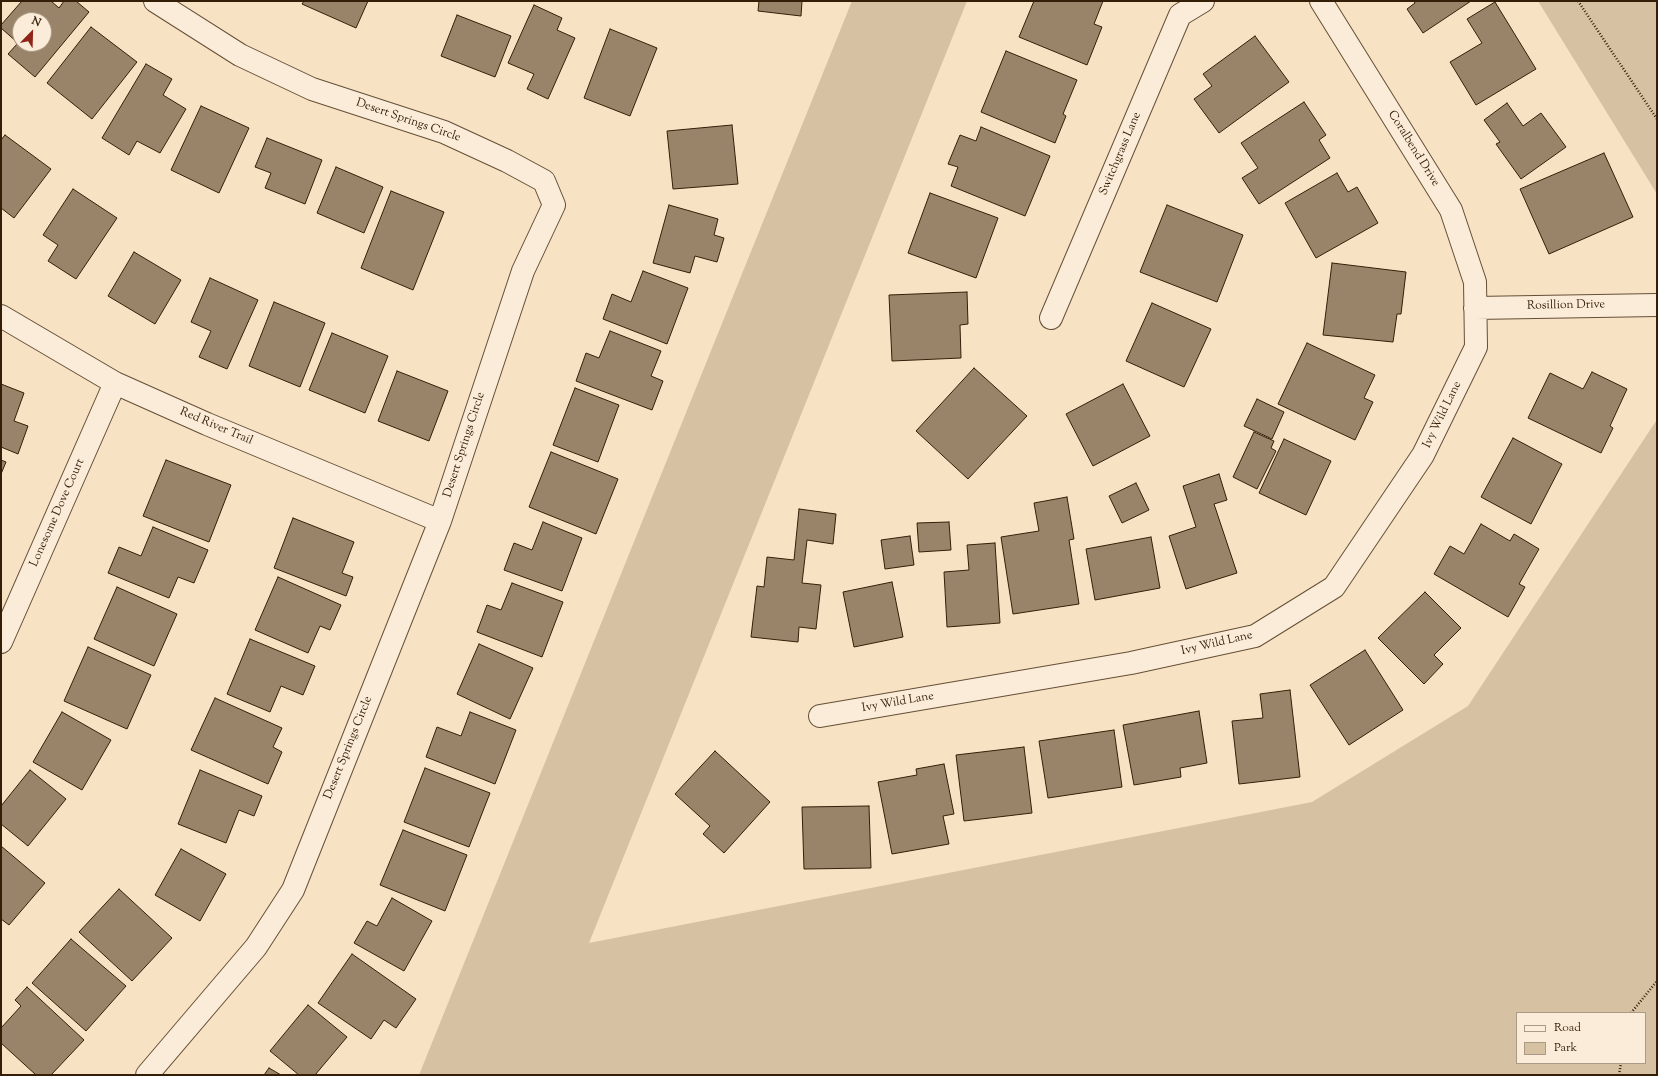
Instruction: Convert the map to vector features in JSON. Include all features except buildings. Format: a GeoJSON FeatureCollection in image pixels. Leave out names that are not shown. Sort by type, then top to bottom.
{"type":"FeatureCollection","features":[{"type":"Feature","properties":{"kind":"street","name":"Desert Springs Circle"},"geometry":{"type":"LineString","coordinates":[[147,1075],[256,947],[293,890],[440,522],[523,272],[554,205],[544,181],[507,161],[444,132],[312,89],[240,55],[156,1]]}},
{"type":"Feature","properties":{"kind":"street","name":"Switchgrass Lane"},"geometry":{"type":"LineString","coordinates":[[1051,318],[1180,15],[1202,1]]}},
{"type":"Feature","properties":{"kind":"street","name":"Coralbend Drive"},"geometry":{"type":"LineString","coordinates":[[1321,1],[1451,210],[1475,282],[1475,308]]}},
{"type":"Feature","properties":{"kind":"street","name":"Rosillion Drive"},"geometry":{"type":"LineString","coordinates":[[1475,308],[1657,305]]}},
{"type":"Feature","properties":{"kind":"street","name":"Ivy Wild Lane"},"geometry":{"type":"LineString","coordinates":[[820,716],[1131,664],[1255,636],[1275,624],[1334,587],[1423,455],[1476,347],[1475,308]]}},
{"type":"Feature","properties":{"kind":"street","name":"Red River Trail"},"geometry":{"type":"LineString","coordinates":[[1,316],[116,383],[207,424],[440,522]]}},
{"type":"Feature","properties":{"kind":"street","name":"Lonesome Dove Court"},"geometry":{"type":"LineString","coordinates":[[1,642],[116,383]]}},
{"type":"Feature","properties":{"kind":"path"},"geometry":{"type":"LineString","coordinates":[[1578,1],[1657,119]]}},
{"type":"Feature","properties":{"kind":"path"},"geometry":{"type":"LineString","coordinates":[[1632,1012],[1657,981]]}},
{"type":"Feature","properties":{"kind":"path"},"geometry":{"type":"LineString","coordinates":[[1619,1075],[1621,1064]]}},
{"type":"Feature","properties":{"kind":"green space"},"geometry":{"type":"Polygon","coordinates":[[[852,1],[967,1],[589,943],[1312,802],[1468,706],[1656,421],[1657,403],[1657,1075],[419,1075],[852,1]]]}},
{"type":"Feature","properties":{"kind":"green space"},"geometry":{"type":"Polygon","coordinates":[[[1538,1],[1657,1],[1657,194],[1538,1]]]}}]}
